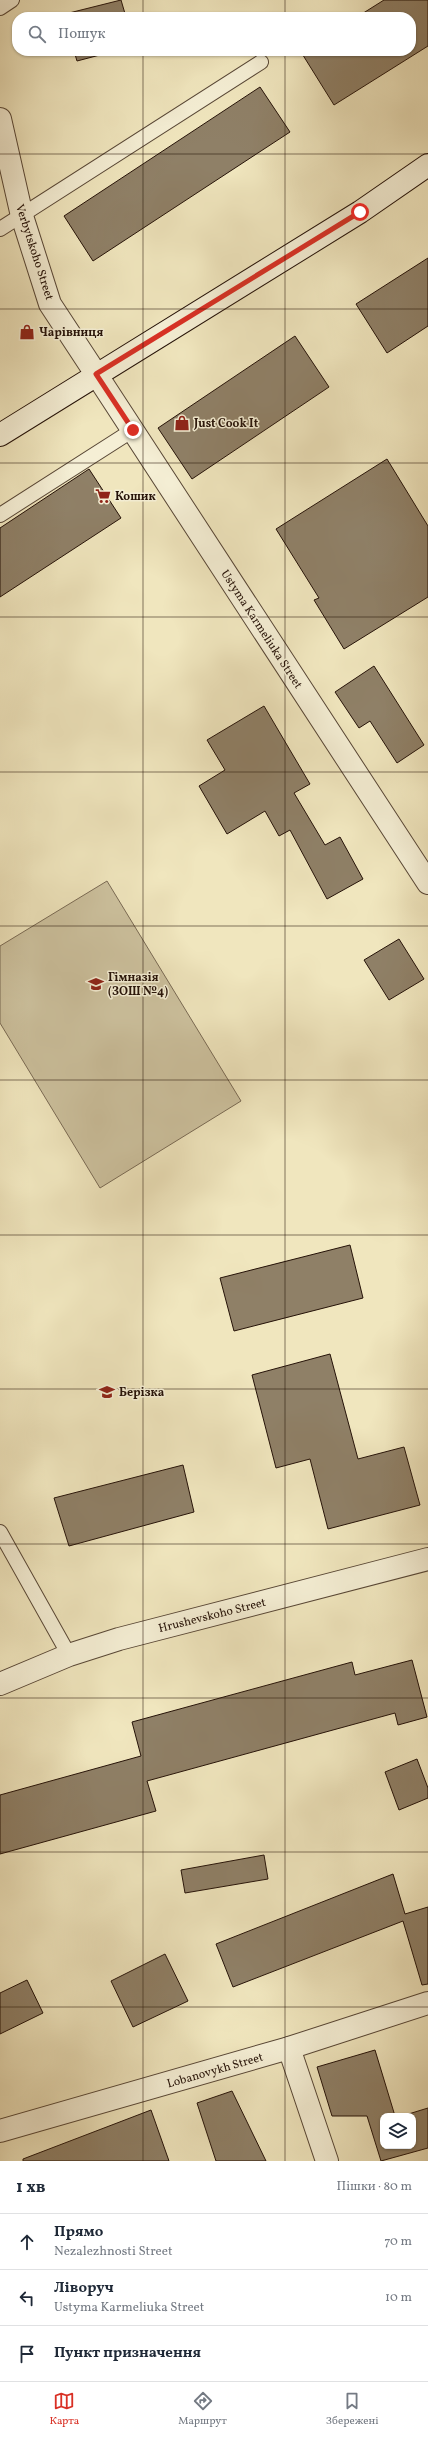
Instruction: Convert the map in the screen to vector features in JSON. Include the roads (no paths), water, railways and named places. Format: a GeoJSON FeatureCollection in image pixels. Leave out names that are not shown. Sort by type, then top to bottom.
{"type":"FeatureCollection","features":[{"type":"Feature","properties":{"kind":"street","name":"Verbytskoho Street"},"geometry":{"type":"LineString","coordinates":[[0,119],[22,216],[50,304],[96,374]]}},
{"type":"Feature","properties":{"kind":"street"},"geometry":{"type":"LineString","coordinates":[[0,435],[96,374],[360,212],[428,165]]}},
{"type":"Feature","properties":{"kind":"street","name":"Ustyma Karmeliuka Street"},"geometry":{"type":"LineString","coordinates":[[96,374],[428,883]]}},
{"type":"Feature","properties":{"kind":"street","name":"Hrushevskoho Street"},"geometry":{"type":"LineString","coordinates":[[0,1684],[69,1655],[119,1639],[428,1559]]}},
{"type":"Feature","properties":{"kind":"street","name":"Lobanovykh Street"},"geometry":{"type":"LineString","coordinates":[[0,2131],[289,2048],[428,2003]]}},
{"type":"Feature","properties":{"kind":"street"},"geometry":{"type":"LineString","coordinates":[[289,2048],[327,2161]]}},
{"type":"Feature","properties":{"kind":"lane"},"geometry":{"type":"LineString","coordinates":[[0,8],[12,0]]}},
{"type":"Feature","properties":{"kind":"lane"},"geometry":{"type":"LineString","coordinates":[[0,229],[261,62]]}},
{"type":"Feature","properties":{"kind":"lane"},"geometry":{"type":"LineString","coordinates":[[0,515],[133,430]]}},
{"type":"Feature","properties":{"kind":"lane"},"geometry":{"type":"LineString","coordinates":[[0,1532],[69,1655]]}},
{"type":"Feature","properties":{"kind":"place","name":"Чарівниця"},"geometry":{"type":"Point","coordinates":[27,332]}},
{"type":"Feature","properties":{"kind":"place","name":"Just Cook It"},"geometry":{"type":"Point","coordinates":[182,423]}},
{"type":"Feature","properties":{"kind":"place","name":"Кошик"},"geometry":{"type":"Point","coordinates":[103,496]}},
{"type":"Feature","properties":{"kind":"place","name":"Гімназія (ЗОШ №4)"},"geometry":{"type":"Point","coordinates":[96,984]}},
{"type":"Feature","properties":{"kind":"place","name":"Берізка"},"geometry":{"type":"Point","coordinates":[107,1392]}}]}
